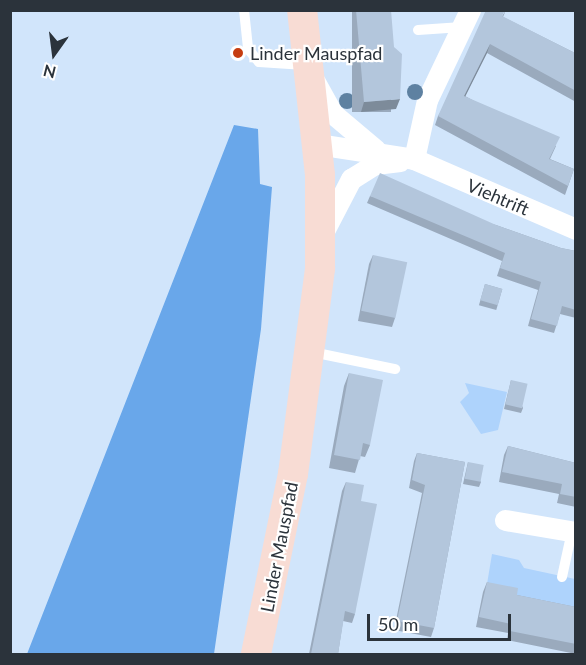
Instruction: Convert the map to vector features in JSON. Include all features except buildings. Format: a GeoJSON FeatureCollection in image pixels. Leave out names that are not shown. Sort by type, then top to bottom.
{"type":"FeatureCollection","features":[{"type":"Feature","properties":{"kind":"street","name":"Linder Mauspfad"},"geometry":{"type":"LineString","coordinates":[[256,654],[312,352],[322,237],[317,144],[302,10]]}},
{"type":"Feature","properties":{"kind":"street"},"geometry":{"type":"LineString","coordinates":[[418,161],[427,100],[466,19]]}},
{"type":"Feature","properties":{"kind":"street","name":"Viehtrift"},"geometry":{"type":"LineString","coordinates":[[307,65],[332,113],[376,150]]}},
{"type":"Feature","properties":{"kind":"street","name":"Viehtrift"},"geometry":{"type":"LineString","coordinates":[[317,144],[376,150],[418,161],[576,229]]}},
{"type":"Feature","properties":{"kind":"street","name":"Viehtrift"},"geometry":{"type":"LineString","coordinates":[[322,237],[351,179],[375,164],[418,161]]}},
{"type":"Feature","properties":{"kind":"street"},"geometry":{"type":"LineString","coordinates":[[505,520],[574,532]]}},
{"type":"Feature","properties":{"kind":"lane"},"geometry":{"type":"LineString","coordinates":[[244,10],[248,49],[259,62],[307,65]]}},
{"type":"Feature","properties":{"kind":"lane"},"geometry":{"type":"LineString","coordinates":[[418,30],[466,19]]}},
{"type":"Feature","properties":{"kind":"lane"},"geometry":{"type":"LineString","coordinates":[[312,352],[395,369]]}},
{"type":"Feature","properties":{"kind":"lane"},"geometry":{"type":"LineString","coordinates":[[562,577],[574,532]]}},
{"type":"Feature","properties":{"kind":"shaded area"},"geometry":{"type":"Polygon","coordinates":[[[234,125],[258,129],[260,184],[272,187],[261,329],[214,654],[27,654],[234,125]]]}},
{"type":"Feature","properties":{"kind":"shaded area"},"geometry":{"type":"Polygon","coordinates":[[[465,383],[507,392],[498,430],[481,434],[460,402],[469,393],[465,383]]]}},
{"type":"Feature","properties":{"kind":"shaded area"},"geometry":{"type":"Polygon","coordinates":[[[492,554],[519,560],[524,568],[575,579],[575,609],[517,597],[487,584],[492,554]]]}},
{"type":"Feature","properties":{"kind":"place","name":"Linder Mauspfad"},"geometry":{"type":"Point","coordinates":[238,53]}}]}
